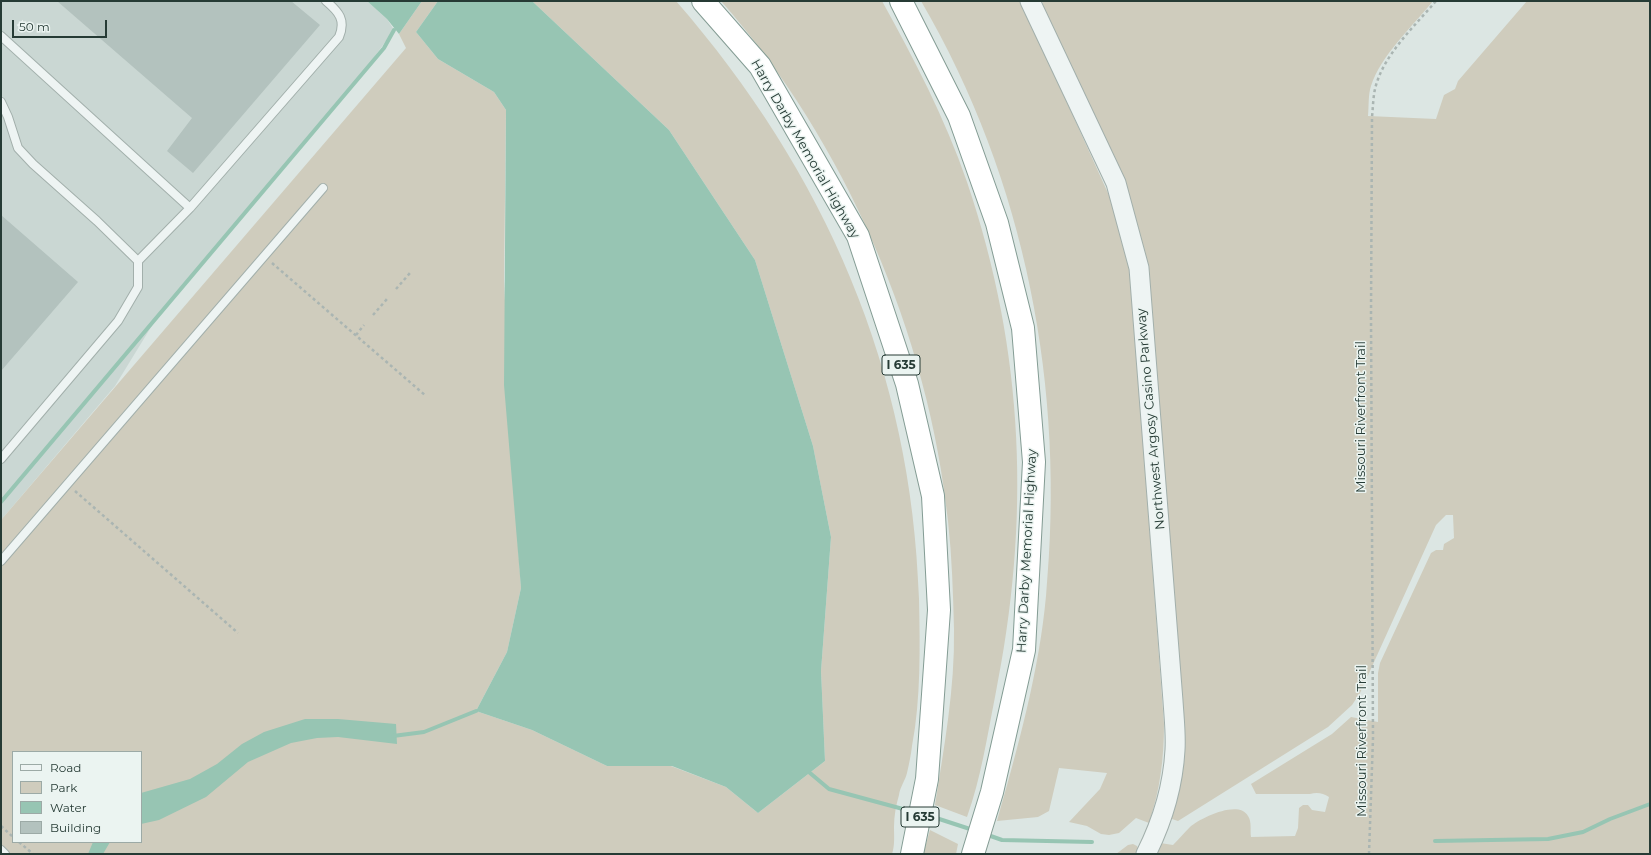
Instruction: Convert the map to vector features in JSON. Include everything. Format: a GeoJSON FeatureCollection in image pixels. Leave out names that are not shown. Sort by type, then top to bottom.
{"type":"FeatureCollection","features":[{"type":"Feature","properties":{"kind":"highway","name":"Harry Darby Memorial Highway"},"geometry":{"type":"LineString","coordinates":[[703,1],[760,66],[858,236],[907,384],[932,496],[938,610],[927,779],[912,854]]}},
{"type":"Feature","properties":{"kind":"highway","name":"Harry Darby Memorial Highway"},"geometry":{"type":"LineString","coordinates":[[901,1],[959,116],[997,223],[1023,328],[1034,462],[1024,650],[992,792],[973,854]]}},
{"type":"Feature","properties":{"kind":"street","name":"Northwest Argosy Casino Parkway"},"geometry":{"type":"LineString","coordinates":[[1030,1],[1116,184],[1139,268],[1174,701],[1175,750],[1168,796],[1159,828],[1146,854]]}},
{"type":"Feature","properties":{"kind":"lane"},"geometry":{"type":"LineString","coordinates":[[1,459],[118,321],[138,287],[138,261],[190,208],[339,37],[343,27],[341,19],[334,7],[326,1]]}},
{"type":"Feature","properties":{"kind":"lane"},"geometry":{"type":"LineString","coordinates":[[1,36],[190,208]]}},
{"type":"Feature","properties":{"kind":"lane"},"geometry":{"type":"LineString","coordinates":[[1,102],[8,117],[18,148],[33,164],[97,221],[138,261]]}},
{"type":"Feature","properties":{"kind":"lane"},"geometry":{"type":"LineString","coordinates":[[1,561],[323,188]]}},
{"type":"Feature","properties":{"kind":"lane"},"geometry":{"type":"LineString","coordinates":[[1,850],[5,854]]}},
{"type":"Feature","properties":{"kind":"path","name":"Missouri Riverfront Trail"},"geometry":{"type":"LineString","coordinates":[[1369,854],[1373,738],[1371,324],[1372,116],[1375,89],[1381,71],[1393,52],[1436,1]]}},
{"type":"Feature","properties":{"kind":"path"},"geometry":{"type":"LineString","coordinates":[[272,263],[426,396]]}},
{"type":"Feature","properties":{"kind":"path"},"geometry":{"type":"LineString","coordinates":[[396,289],[410,273]]}},
{"type":"Feature","properties":{"kind":"path"},"geometry":{"type":"LineString","coordinates":[[373,315],[387,299]]}},
{"type":"Feature","properties":{"kind":"path"},"geometry":{"type":"LineString","coordinates":[[356,335],[364,325]]}},
{"type":"Feature","properties":{"kind":"path"},"geometry":{"type":"LineString","coordinates":[[74,491],[238,633]]}},
{"type":"Feature","properties":{"kind":"path"},"geometry":{"type":"LineString","coordinates":[[1,826],[12,836]]}},
{"type":"Feature","properties":{"kind":"path"},"geometry":{"type":"LineString","coordinates":[[20,843],[33,854]]}},
{"type":"Feature","properties":{"kind":"shaded area"},"geometry":{"type":"Polygon","coordinates":[[[1,1],[367,1],[387,19],[394,30],[358,79],[156,319],[115,386],[1,520],[1,1]]]}},
{"type":"Feature","properties":{"kind":"green space"},"geometry":{"type":"Polygon","coordinates":[[[422,1],[438,1],[416,32],[438,59],[494,92],[506,110],[504,280],[514,488],[521,588],[507,652],[476,711],[532,730],[607,766],[671,766],[726,787],[758,813],[825,761],[821,671],[831,537],[813,446],[755,260],[669,130],[532,1],[676,1],[729,66],[776,135],[817,205],[851,279],[878,355],[899,433],[913,515],[919,599],[920,654],[915,728],[907,773],[900,789],[896,807],[892,854],[1,854],[1,520],[406,48],[399,34],[422,1]]]}},
{"type":"Feature","properties":{"kind":"green space"},"geometry":{"type":"Polygon","coordinates":[[[721,1],[882,1],[906,45],[939,112],[967,182],[986,246],[1001,310],[1011,374],[1016,438],[1017,502],[1014,566],[1007,631],[983,757],[967,817],[935,805],[951,696],[954,651],[954,616],[948,521],[938,451],[922,381],[901,312],[874,244],[842,178],[806,115],[766,56],[721,1]]]}},
{"type":"Feature","properties":{"kind":"green space"},"geometry":{"type":"Polygon","coordinates":[[[921,1],[1021,1],[1112,202],[1127,256],[1131,280],[1164,724],[1161,774],[1149,823],[1136,818],[1119,833],[1109,835],[1101,834],[1087,826],[1069,822],[1100,789],[1107,773],[1059,768],[1049,811],[1038,817],[997,821],[1027,709],[1043,624],[1046,596],[1051,518],[1050,441],[1043,364],[1030,288],[1012,214],[988,141],[957,70],[921,1]]]}},
{"type":"Feature","properties":{"kind":"green space"},"geometry":{"type":"Polygon","coordinates":[[[1042,1],[1433,1],[1398,41],[1382,63],[1370,89],[1368,116],[1436,119],[1444,95],[1455,89],[1458,81],[1527,1],[1650,1],[1650,854],[1154,854],[1160,843],[1173,845],[1195,823],[1219,812],[1237,809],[1243,811],[1248,816],[1250,821],[1251,837],[1295,836],[1298,828],[1299,808],[1303,805],[1308,805],[1312,810],[1325,812],[1329,797],[1324,795],[1318,793],[1256,794],[1251,784],[1332,734],[1351,717],[1378,722],[1378,673],[1380,663],[1431,553],[1436,550],[1443,550],[1444,544],[1454,538],[1453,515],[1446,515],[1436,525],[1360,693],[1352,705],[1328,727],[1178,821],[1169,818],[1174,798],[1144,257],[1138,226],[1130,200],[1044,9],[1042,1]]]}},
{"type":"Feature","properties":{"kind":"green space"},"geometry":{"type":"Polygon","coordinates":[[[930,830],[958,844],[956,854],[923,854],[930,830]]]}},
{"type":"Feature","properties":{"kind":"green space"},"geometry":{"type":"Polygon","coordinates":[[[1133,844],[1137,846],[1139,850],[1137,854],[1116,854],[1128,845],[1133,844]]]}},
{"type":"Feature","properties":{"kind":"water"},"geometry":{"type":"Polygon","coordinates":[[[367,1],[422,1],[399,34],[387,19],[367,1]]]}},
{"type":"Feature","properties":{"kind":"water"},"geometry":{"type":"Polygon","coordinates":[[[438,1],[532,1],[669,130],[755,260],[813,446],[831,537],[821,671],[825,761],[758,813],[726,787],[672,766],[607,766],[532,730],[476,711],[507,652],[521,588],[504,385],[506,110],[494,92],[438,59],[416,32],[438,1]]]}},
{"type":"Feature","properties":{"kind":"water"},"geometry":{"type":"Polygon","coordinates":[[[305,719],[338,719],[396,724],[397,744],[338,737],[317,738],[291,743],[248,762],[206,797],[159,820],[142,824],[142,793],[190,779],[217,764],[242,744],[264,732],[305,719]]]}},
{"type":"Feature","properties":{"kind":"water"},"geometry":{"type":"Polygon","coordinates":[[[93,843],[109,843],[103,854],[88,854],[93,843]]]}},
{"type":"Feature","properties":{"kind":"building"},"geometry":{"type":"Polygon","coordinates":[[[57,1],[291,1],[320,25],[193,173],[167,151],[192,118],[57,1]]]}},
{"type":"Feature","properties":{"kind":"building"},"geometry":{"type":"Polygon","coordinates":[[[1,215],[78,282],[1,371],[1,215]]]}},
{"type":"Feature","properties":{"kind":"waterway"},"geometry":{"type":"LineString","coordinates":[[1,502],[384,48],[394,30]]}},
{"type":"Feature","properties":{"kind":"waterway"},"geometry":{"type":"LineString","coordinates":[[393,736],[424,732],[476,711]]}},
{"type":"Feature","properties":{"kind":"waterway"},"geometry":{"type":"LineString","coordinates":[[810,773],[829,789],[914,812]]}},
{"type":"Feature","properties":{"kind":"waterway"},"geometry":{"type":"LineString","coordinates":[[1435,841],[1548,839],[1583,832],[1610,819],[1650,804]]}},
{"type":"Feature","properties":{"kind":"waterway"},"geometry":{"type":"LineString","coordinates":[[927,815],[973,830]]}},
{"type":"Feature","properties":{"kind":"waterway"},"geometry":{"type":"LineString","coordinates":[[985,834],[1002,840],[1092,842]]}}]}
